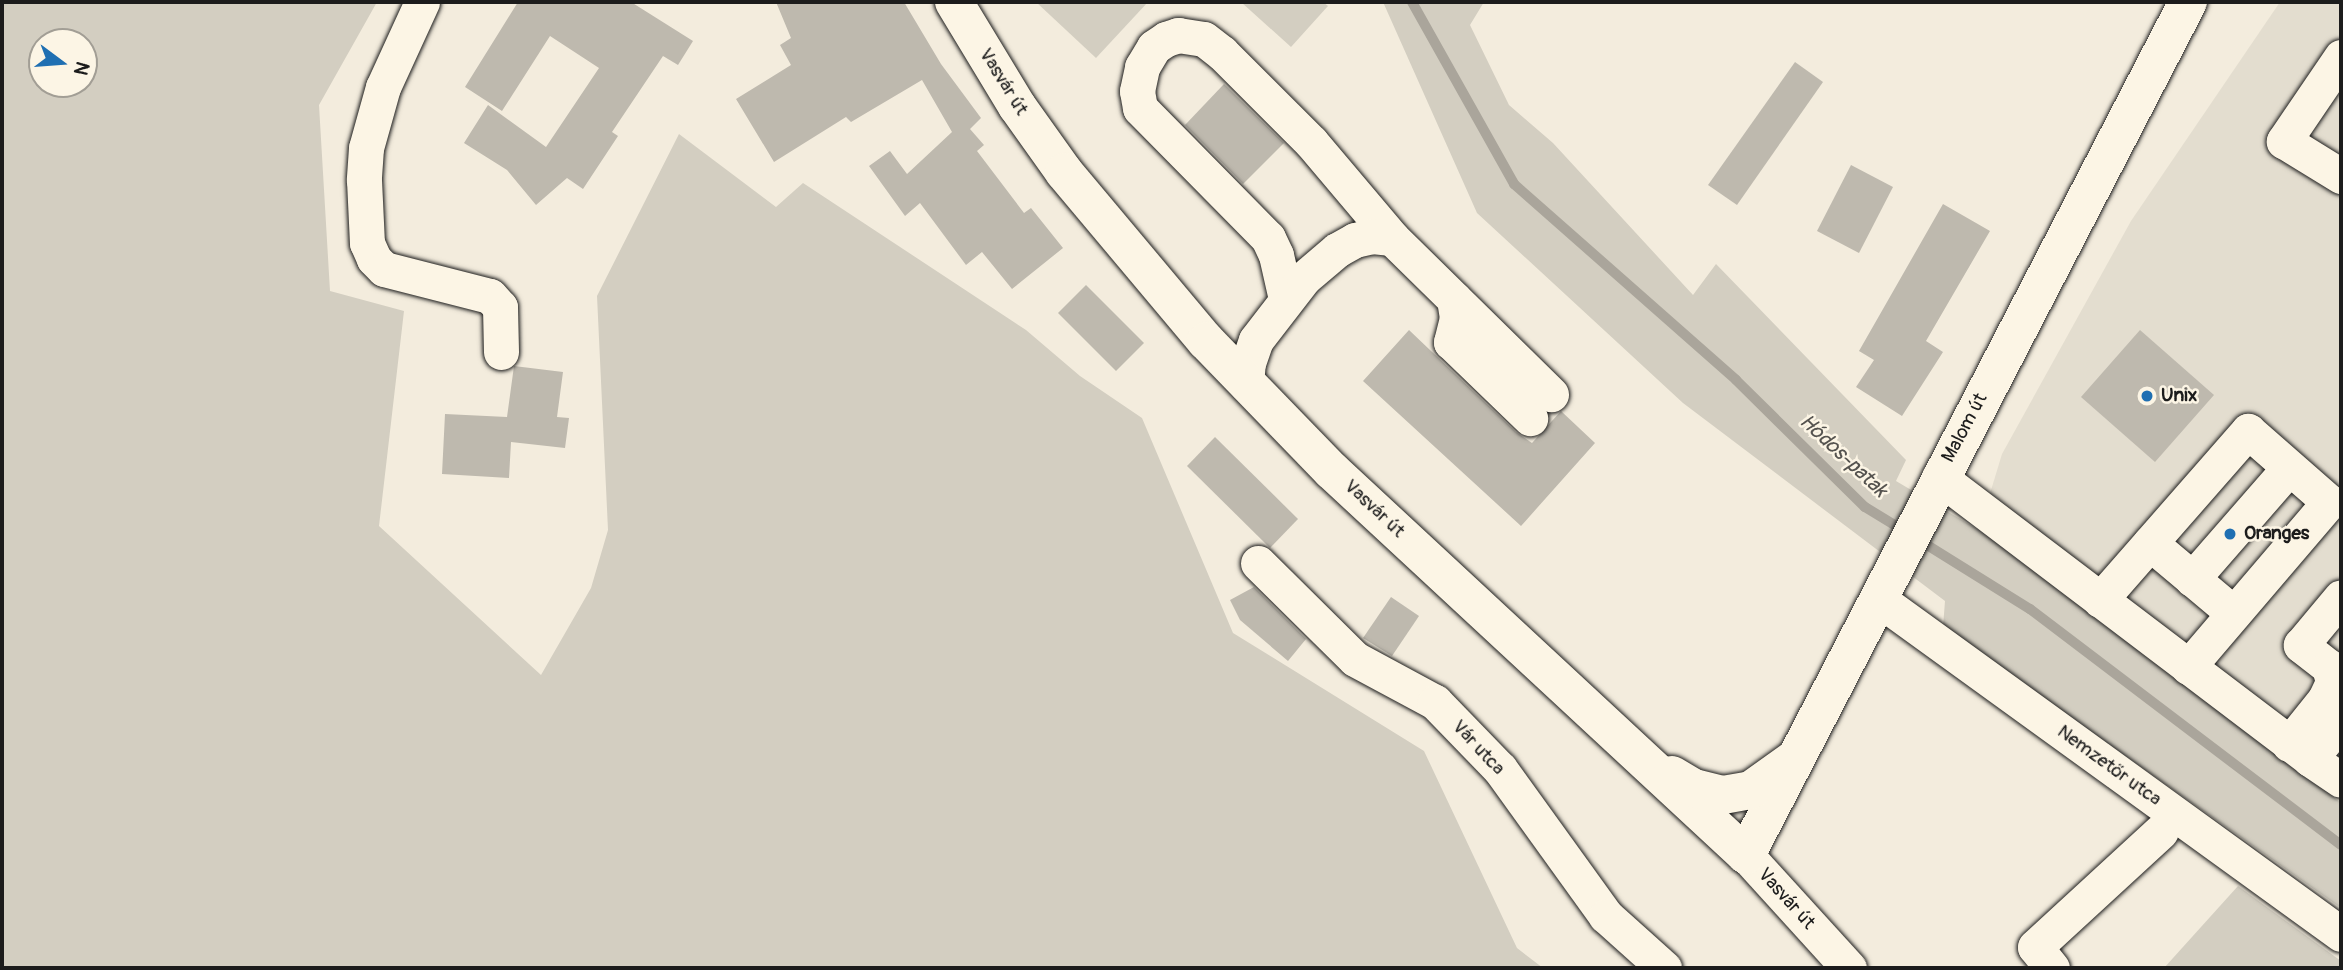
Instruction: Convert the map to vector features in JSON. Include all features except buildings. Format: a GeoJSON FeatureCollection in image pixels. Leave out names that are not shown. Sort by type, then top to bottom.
{"type":"FeatureCollection","features":[{"type":"Feature","properties":{"kind":"main road","name":"Vasvár út"},"geometry":{"type":"LineString","coordinates":[[954,2],[1017,106],[1064,172],[1206,341],[1331,470],[1746,855]]}},
{"type":"Feature","properties":{"kind":"main road","name":"Malom út"},"geometry":{"type":"LineString","coordinates":[[1746,855],[2188,2]]}},
{"type":"Feature","properties":{"kind":"main road"},"geometry":{"type":"LineString","coordinates":[[1648,763],[1694,788],[1723,795],[1751,790],[1795,759]]}},
{"type":"Feature","properties":{"kind":"street"},"geometry":{"type":"LineString","coordinates":[[422,2],[383,87],[368,138],[364,180],[368,243],[374,259],[384,270],[490,296],[500,307],[501,352]]}},
{"type":"Feature","properties":{"kind":"street"},"geometry":{"type":"LineString","coordinates":[[1392,238],[1372,236],[1355,240],[1333,253],[1285,248],[1268,238],[1140,108],[1137,91],[1142,67],[1154,47],[1178,35],[1203,39],[1222,53],[1311,142],[1392,238],[1454,299],[1540,406]]}},
{"type":"Feature","properties":{"kind":"street"},"geometry":{"type":"LineString","coordinates":[[2341,57],[2284,141],[2341,176]]}},
{"type":"Feature","properties":{"kind":"street"},"geometry":{"type":"LineString","coordinates":[[1246,384],[1248,363],[1256,340],[1278,309],[1333,253],[1347,229],[1352,191]]}},
{"type":"Feature","properties":{"kind":"street"},"geometry":{"type":"LineString","coordinates":[[1268,238],[1276,255],[1278,309]]}},
{"type":"Feature","properties":{"kind":"street"},"geometry":{"type":"LineString","coordinates":[[1206,341],[1224,342],[1278,309]]}},
{"type":"Feature","properties":{"kind":"street"},"geometry":{"type":"LineString","coordinates":[[2100,600],[2248,431],[2329,502],[2188,667]]}},
{"type":"Feature","properties":{"kind":"street"},"geometry":{"type":"LineString","coordinates":[[2192,579],[2289,468]]}},
{"type":"Feature","properties":{"kind":"street"},"geometry":{"type":"LineString","coordinates":[[1936,485],[2100,600],[2341,780]]}},
{"type":"Feature","properties":{"kind":"street"},"geometry":{"type":"LineString","coordinates":[[2150,543],[2233,613]]}},
{"type":"Feature","properties":{"kind":"street","name":"Vár utca"},"geometry":{"type":"LineString","coordinates":[[1258,563],[1355,659],[1435,702],[1500,769],[1606,916],[1664,968]]}},
{"type":"Feature","properties":{"kind":"street","name":"Nemzetőr utca"},"geometry":{"type":"LineString","coordinates":[[1883,587],[2341,934]]}},
{"type":"Feature","properties":{"kind":"street"},"geometry":{"type":"LineString","coordinates":[[2299,751],[2333,682],[2329,667],[2301,645],[2337,611]]}},
{"type":"Feature","properties":{"kind":"street"},"geometry":{"type":"LineString","coordinates":[[2299,751],[2341,721]]}},
{"type":"Feature","properties":{"kind":"street"},"geometry":{"type":"LineString","coordinates":[[2052,968],[2035,947],[2161,831]]}},
{"type":"Feature","properties":{"kind":"street","name":"Vasvár út"},"geometry":{"type":"LineString","coordinates":[[1746,855],[1849,968]]}},
{"type":"Feature","properties":{"kind":"shaded area"},"geometry":{"type":"Polygon","coordinates":[[[2,2],[377,2],[319,105],[330,291],[404,311],[379,526],[541,675],[591,588],[608,530],[597,296],[679,134],[776,207],[803,183],[1026,330],[1080,376],[1142,418],[1233,633],[1424,751],[1517,948],[1543,968],[2,968],[2,2]]]}},
{"type":"Feature","properties":{"kind":"shaded area"},"geometry":{"type":"Polygon","coordinates":[[[1036,2],[1148,2],[1096,58],[1036,2]]]}},
{"type":"Feature","properties":{"kind":"shaded area"},"geometry":{"type":"Polygon","coordinates":[[[1241,2],[1323,2],[1328,6],[1291,47],[1241,2]]]}},
{"type":"Feature","properties":{"kind":"shaded area"},"geometry":{"type":"Polygon","coordinates":[[[1383,2],[1484,2],[1470,25],[1509,105],[1553,143],[1693,295],[1716,264],[1906,460],[1896,481],[1977,529],[1982,520],[2341,803],[2341,908],[1943,627],[1945,601],[1683,403],[1477,213],[1383,2]]]}},
{"type":"Feature","properties":{"kind":"shaded area"},"geometry":{"type":"Polygon","coordinates":[[[2280,2],[2341,2],[2341,786],[2333,797],[1982,520],[2002,454],[2131,221],[2280,2]]]}},
{"type":"Feature","properties":{"kind":"shaded area"},"geometry":{"type":"Polygon","coordinates":[[[2238,886],[2341,961],[2341,968],[2164,968],[2238,886]]]}},
{"type":"Feature","properties":{"kind":"waterway","name":"Hódos-patak"},"geometry":{"type":"LineString","coordinates":[[1412,2],[1514,184],[1736,380],[1865,507],[1906,532]]}},
{"type":"Feature","properties":{"kind":"waterway","name":"Hódos-patak"},"geometry":{"type":"LineString","coordinates":[[1919,540],[2030,609],[2341,845]]}},
{"type":"Feature","properties":{"kind":"place","name":"Unix"},"geometry":{"type":"Point","coordinates":[2147,396]}},
{"type":"Feature","properties":{"kind":"place","name":"Oranges"},"geometry":{"type":"Point","coordinates":[2230,534]}}]}
